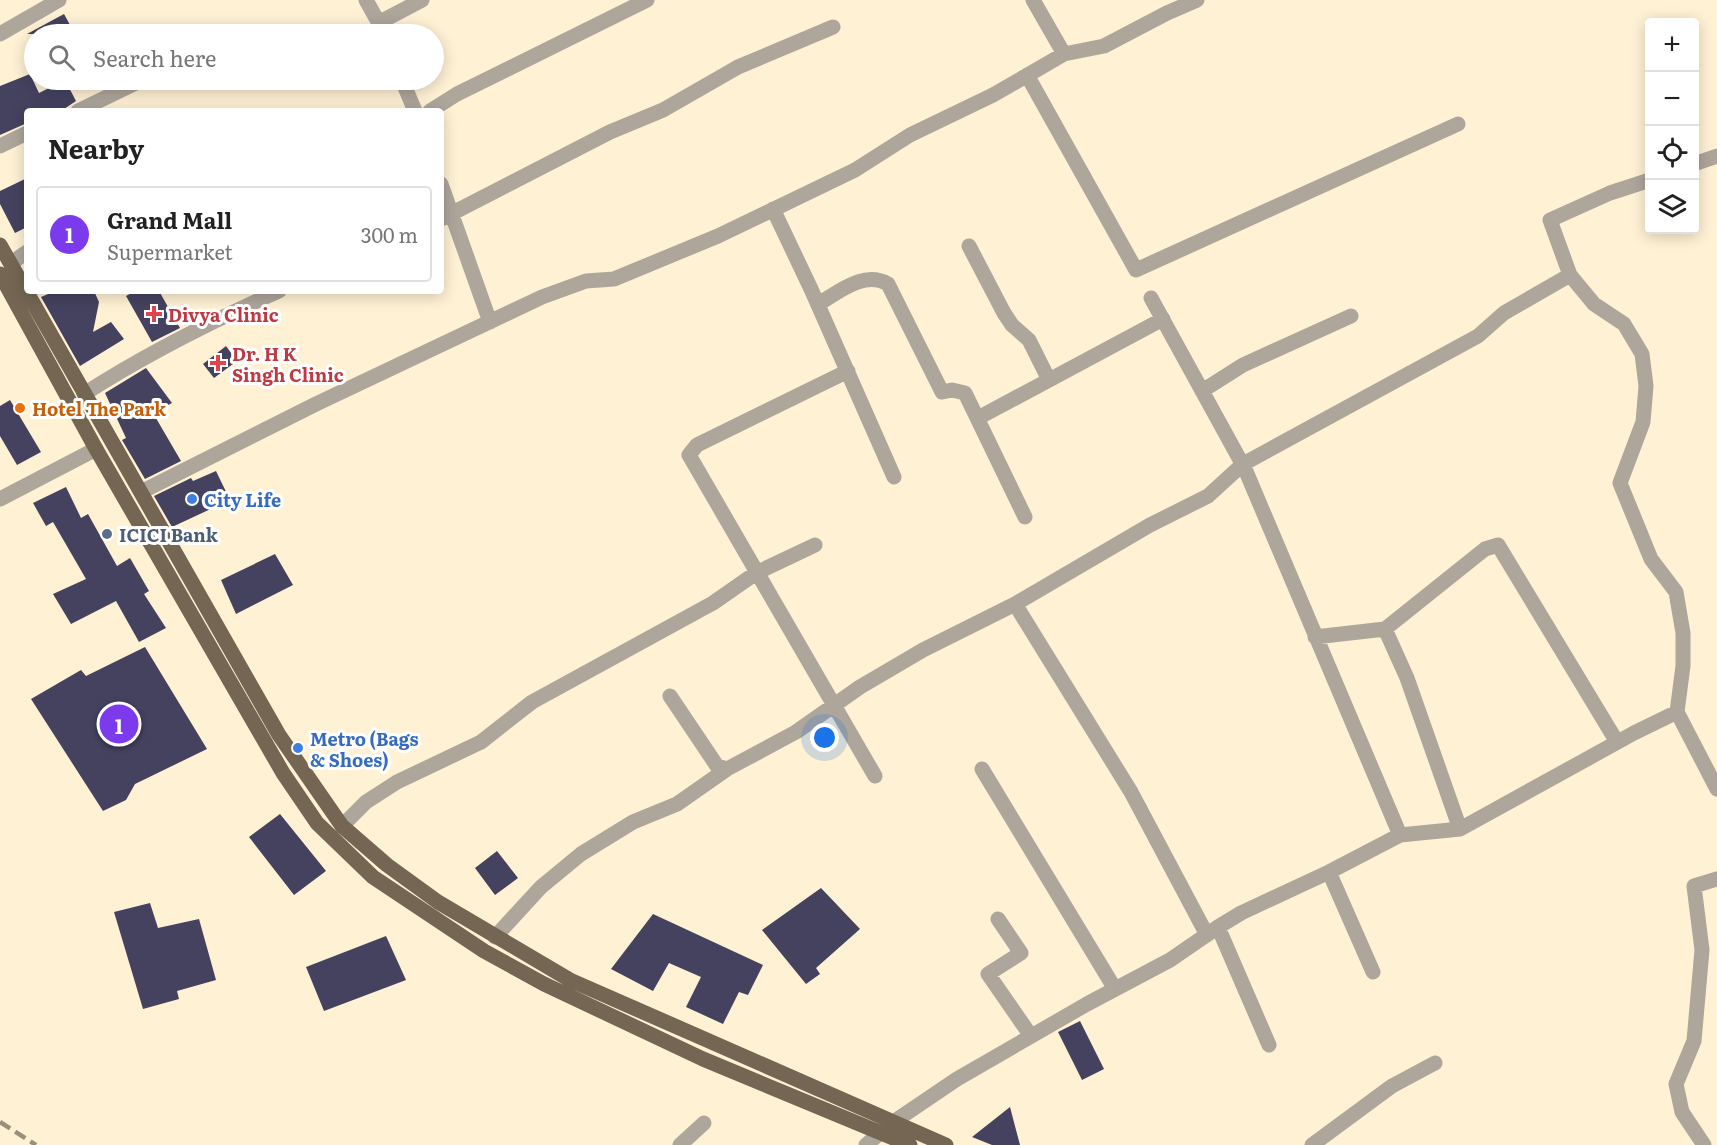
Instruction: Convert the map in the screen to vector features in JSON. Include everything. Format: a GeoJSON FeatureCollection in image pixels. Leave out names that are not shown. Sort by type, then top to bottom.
{"type":"FeatureCollection","features":[{"type":"Feature","properties":{"kind":"main road"},"geometry":{"type":"LineString","coordinates":[[0,245],[5,269],[96,449],[283,772],[317,823],[373,877],[484,951],[544,984],[703,1059],[887,1128],[945,1145]]}},
{"type":"Feature","properties":{"kind":"main road"},"geometry":{"type":"LineString","coordinates":[[5,269],[84,394],[279,735],[342,826],[387,865],[438,902],[570,980],[887,1128],[910,1145]]}},
{"type":"Feature","properties":{"kind":"street"},"geometry":{"type":"LineString","coordinates":[[0,34],[59,0]]}},
{"type":"Feature","properties":{"kind":"street"},"geometry":{"type":"LineString","coordinates":[[366,0],[380,24]]}},
{"type":"Feature","properties":{"kind":"street"},"geometry":{"type":"LineString","coordinates":[[388,24],[422,0]]}},
{"type":"Feature","properties":{"kind":"street"},"geometry":{"type":"LineString","coordinates":[[435,108],[457,94],[647,0]]}},
{"type":"Feature","properties":{"kind":"street"},"geometry":{"type":"LineString","coordinates":[[1034,0],[1064,54]]}},
{"type":"Feature","properties":{"kind":"street"},"geometry":{"type":"LineString","coordinates":[[141,492],[316,404],[490,322],[586,281],[614,279],[718,236],[855,170],[910,135],[1064,54],[1104,46],[1163,6],[1197,0]]}},
{"type":"Feature","properties":{"kind":"street"},"geometry":{"type":"LineString","coordinates":[[490,322],[446,217],[490,192],[610,132],[663,110],[738,67],[833,27]]}},
{"type":"Feature","properties":{"kind":"street"},"geometry":{"type":"LineString","coordinates":[[1027,75],[1136,270],[1458,124]]}},
{"type":"Feature","properties":{"kind":"street"},"geometry":{"type":"LineString","coordinates":[[84,108],[121,90]]}},
{"type":"Feature","properties":{"kind":"street"},"geometry":{"type":"LineString","coordinates":[[406,90],[414,108]]}},
{"type":"Feature","properties":{"kind":"street"},"geometry":{"type":"LineString","coordinates":[[0,146],[24,134]]}},
{"type":"Feature","properties":{"kind":"street"},"geometry":{"type":"LineString","coordinates":[[1699,163],[1717,156]]}},
{"type":"Feature","properties":{"kind":"street"},"geometry":{"type":"LineString","coordinates":[[1645,182],[1610,193],[1550,220],[1570,275],[1594,304],[1624,324],[1642,354],[1646,386],[1643,422],[1620,483],[1651,559],[1676,592],[1683,644],[1677,712],[1717,789]]}},
{"type":"Feature","properties":{"kind":"street"},"geometry":{"type":"LineString","coordinates":[[773,209],[818,304],[894,477]]}},
{"type":"Feature","properties":{"kind":"street"},"geometry":{"type":"LineString","coordinates":[[969,246],[1004,312],[1012,325],[1029,340],[1049,380]]}},
{"type":"Feature","properties":{"kind":"street"},"geometry":{"type":"LineString","coordinates":[[5,269],[24,254]]}},
{"type":"Feature","properties":{"kind":"street"},"geometry":{"type":"LineString","coordinates":[[495,937],[541,887],[581,854],[633,822],[677,804],[727,769],[796,732],[923,650],[1015,604],[1150,525],[1208,496],[1243,464],[1478,336],[1504,313],[1570,275]]}},
{"type":"Feature","properties":{"kind":"street"},"geometry":{"type":"LineString","coordinates":[[818,304],[862,280],[878,278],[888,284],[942,392],[952,390],[965,393],[1024,517]]}},
{"type":"Feature","properties":{"kind":"street"},"geometry":{"type":"LineString","coordinates":[[84,394],[123,369],[219,318],[272,294]]}},
{"type":"Feature","properties":{"kind":"street"},"geometry":{"type":"LineString","coordinates":[[1151,298],[1243,464],[1400,836]]}},
{"type":"Feature","properties":{"kind":"street"},"geometry":{"type":"LineString","coordinates":[[1202,391],[1243,365],[1351,316]]}},
{"type":"Feature","properties":{"kind":"street"},"geometry":{"type":"LineString","coordinates":[[978,418],[1163,319]]}},
{"type":"Feature","properties":{"kind":"street"},"geometry":{"type":"LineString","coordinates":[[848,371],[697,445],[689,455],[756,573],[836,705],[875,776]]}},
{"type":"Feature","properties":{"kind":"street"},"geometry":{"type":"LineString","coordinates":[[0,499],[96,449]]}},
{"type":"Feature","properties":{"kind":"street"},"geometry":{"type":"LineString","coordinates":[[342,826],[366,802],[389,787],[481,742],[532,702],[713,603],[756,573],[815,545]]}},
{"type":"Feature","properties":{"kind":"street"},"geometry":{"type":"LineString","coordinates":[[1315,638],[1385,629],[1485,549],[1498,545],[1617,742]]}},
{"type":"Feature","properties":{"kind":"street"},"geometry":{"type":"LineString","coordinates":[[1015,604],[1131,792],[1212,931],[1269,1045]]}},
{"type":"Feature","properties":{"kind":"street"},"geometry":{"type":"LineString","coordinates":[[1385,629],[1407,678],[1460,829]]}},
{"type":"Feature","properties":{"kind":"street"},"geometry":{"type":"LineString","coordinates":[[670,696],[717,766],[727,769]]}},
{"type":"Feature","properties":{"kind":"street"},"geometry":{"type":"LineString","coordinates":[[866,1145],[957,1079],[1170,960],[1241,913],[1400,836],[1460,829],[1617,742],[1677,712]]}},
{"type":"Feature","properties":{"kind":"street"},"geometry":{"type":"LineString","coordinates":[[982,769],[1115,989]]}},
{"type":"Feature","properties":{"kind":"street"},"geometry":{"type":"LineString","coordinates":[[1329,872],[1373,972]]}},
{"type":"Feature","properties":{"kind":"street"},"geometry":{"type":"LineString","coordinates":[[1704,1145],[1682,1112],[1676,1084],[1694,1041],[1702,950],[1694,886],[1717,879]]}},
{"type":"Feature","properties":{"kind":"street"},"geometry":{"type":"LineString","coordinates":[[998,919],[1021,953],[988,974],[1031,1036]]}},
{"type":"Feature","properties":{"kind":"street"},"geometry":{"type":"LineString","coordinates":[[1312,1145],[1392,1086],[1435,1063]]}},
{"type":"Feature","properties":{"kind":"street"},"geometry":{"type":"LineString","coordinates":[[680,1145],[704,1123]]}},
{"type":"Feature","properties":{"kind":"building"},"geometry":{"type":"Polygon","coordinates":[[[64,14],[70,24],[46,24],[64,14]]]}},
{"type":"Feature","properties":{"kind":"building"},"geometry":{"type":"Polygon","coordinates":[[[24,76],[24,90],[38,90],[39,93],[45,90],[70,90],[76,101],[66,108],[24,108],[24,124],[0,135],[0,86],[24,76]]]}},
{"type":"Feature","properties":{"kind":"building"},"geometry":{"type":"Polygon","coordinates":[[[24,179],[24,228],[15,233],[0,204],[0,191],[24,179]]]}},
{"type":"Feature","properties":{"kind":"building"},"geometry":{"type":"Polygon","coordinates":[[[48,294],[95,294],[99,302],[93,332],[111,322],[124,339],[80,366],[41,297],[48,294]]]}},
{"type":"Feature","properties":{"kind":"building"},"geometry":{"type":"Polygon","coordinates":[[[161,294],[180,328],[152,342],[126,296],[161,294]]]}},
{"type":"Feature","properties":{"kind":"building"},"geometry":{"type":"Polygon","coordinates":[[[226,346],[237,361],[214,378],[203,364],[226,346]]]}},
{"type":"Feature","properties":{"kind":"building"},"geometry":{"type":"Polygon","coordinates":[[[146,368],[172,403],[153,413],[181,461],[145,479],[122,440],[126,438],[105,393],[146,368]]]}},
{"type":"Feature","properties":{"kind":"building"},"geometry":{"type":"Polygon","coordinates":[[[10,400],[41,452],[17,465],[0,436],[0,406],[10,400]]]}},
{"type":"Feature","properties":{"kind":"building","name":"City Life"},"geometry":{"type":"Polygon","coordinates":[[[216,471],[230,500],[172,527],[154,496],[191,478],[193,481],[216,471]]]}},
{"type":"Feature","properties":{"kind":"building"},"geometry":{"type":"Polygon","coordinates":[[[66,487],[81,518],[88,514],[117,566],[130,558],[149,591],[144,594],[166,628],[139,642],[116,601],[71,624],[53,594],[86,579],[53,522],[46,526],[33,503],[66,487]]]}},
{"type":"Feature","properties":{"kind":"building"},"geometry":{"type":"Polygon","coordinates":[[[275,554],[293,585],[236,614],[221,580],[275,554]]]}},
{"type":"Feature","properties":{"kind":"building"},"geometry":{"type":"Polygon","coordinates":[[[145,647],[207,749],[135,784],[126,800],[103,811],[31,699],[81,670],[86,676],[145,647]]]}},
{"type":"Feature","properties":{"kind":"building"},"geometry":{"type":"Polygon","coordinates":[[[280,814],[326,871],[294,895],[249,837],[280,814]]]}},
{"type":"Feature","properties":{"kind":"building"},"geometry":{"type":"Polygon","coordinates":[[[497,851],[518,878],[495,895],[475,868],[497,851]]]}},
{"type":"Feature","properties":{"kind":"building"},"geometry":{"type":"Polygon","coordinates":[[[821,888],[860,929],[816,968],[820,974],[806,984],[762,930],[821,888]]]}},
{"type":"Feature","properties":{"kind":"building"},"geometry":{"type":"Polygon","coordinates":[[[150,903],[158,928],[199,919],[216,980],[177,991],[179,999],[143,1009],[114,912],[150,903]]]}},
{"type":"Feature","properties":{"kind":"building"},"geometry":{"type":"Polygon","coordinates":[[[653,914],[763,965],[748,995],[739,992],[723,1024],[686,1007],[701,977],[669,963],[653,991],[611,969],[653,914]]]}},
{"type":"Feature","properties":{"kind":"building"},"geometry":{"type":"Polygon","coordinates":[[[386,936],[406,980],[324,1011],[306,967],[386,936]]]}},
{"type":"Feature","properties":{"kind":"building"},"geometry":{"type":"Polygon","coordinates":[[[1080,1021],[1104,1069],[1082,1080],[1058,1032],[1080,1021]]]}},
{"type":"Feature","properties":{"kind":"building"},"geometry":{"type":"Polygon","coordinates":[[[1010,1107],[1020,1145],[992,1145],[972,1137],[1010,1107]]]}},
{"type":"Feature","properties":{"kind":"railway"},"geometry":{"type":"LineString","coordinates":[[0,1122],[36,1145]]}},
{"type":"Feature","properties":{"kind":"place","name":"Divya Clinic"},"geometry":{"type":"Point","coordinates":[154,314]}},
{"type":"Feature","properties":{"kind":"place","name":"Dr. H K Singh Clinic"},"geometry":{"type":"Point","coordinates":[218,363]}},
{"type":"Feature","properties":{"kind":"place","name":"Hotel The Park"},"geometry":{"type":"Point","coordinates":[20,408]}},
{"type":"Feature","properties":{"kind":"place","name":"City Life"},"geometry":{"type":"Point","coordinates":[192,499]}},
{"type":"Feature","properties":{"kind":"place","name":"ICICI Bank"},"geometry":{"type":"Point","coordinates":[107,534]}},
{"type":"Feature","properties":{"kind":"place","name":"Grand Mall"},"geometry":{"type":"Point","coordinates":[119,724]}},
{"type":"Feature","properties":{"kind":"place","name":"Metro (Bags & Shoes)"},"geometry":{"type":"Point","coordinates":[298,748]}}]}
